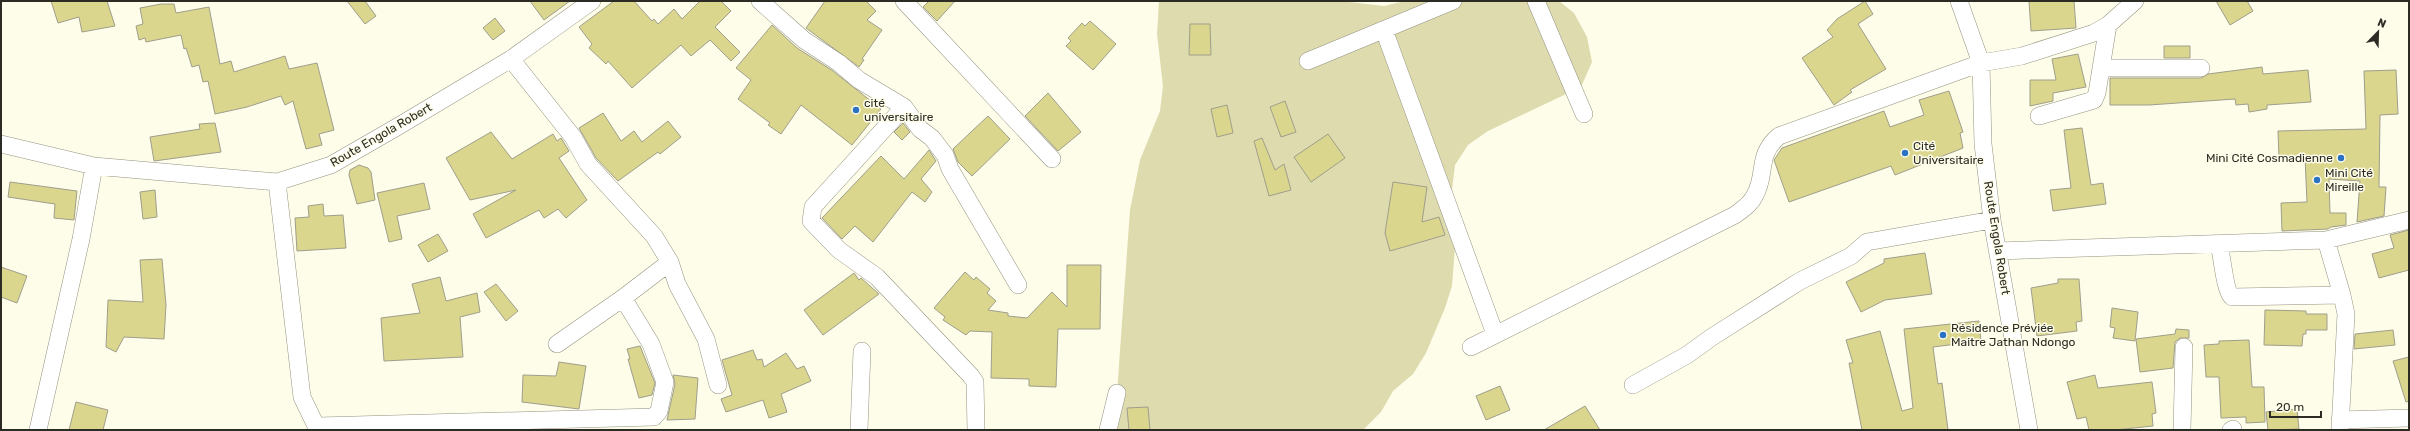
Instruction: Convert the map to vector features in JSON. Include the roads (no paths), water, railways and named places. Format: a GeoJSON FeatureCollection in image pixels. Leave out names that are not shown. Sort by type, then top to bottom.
{"type":"FeatureCollection","features":[{"type":"Feature","properties":{"kind":"street","name":"Route Engola Robert"},"geometry":{"type":"LineString","coordinates":[[1,144],[94,166],[277,182],[331,165],[511,59],[592,1]]}},
{"type":"Feature","properties":{"kind":"street"},"geometry":{"type":"LineString","coordinates":[[760,1],[808,43],[839,63],[859,80],[904,107],[920,129],[932,138],[945,155],[954,175],[1018,285]]}},
{"type":"Feature","properties":{"kind":"street"},"geometry":{"type":"LineString","coordinates":[[904,1],[1052,159]]}},
{"type":"Feature","properties":{"kind":"street"},"geometry":{"type":"LineString","coordinates":[[1308,61],[1453,1]]}},
{"type":"Feature","properties":{"kind":"street"},"geometry":{"type":"LineString","coordinates":[[1536,1],[1584,114]]}},
{"type":"Feature","properties":{"kind":"street","name":"Route Engola Robert"},"geometry":{"type":"LineString","coordinates":[[1959,1],[1981,63],[1983,144],[1992,220],[2029,430]]}},
{"type":"Feature","properties":{"kind":"street"},"geometry":{"type":"LineString","coordinates":[[1471,347],[1735,215],[1750,203],[1756,194],[1765,151],[1778,136],[1981,63],[2022,56],[2094,33],[2108,25],[2135,1]]}},
{"type":"Feature","properties":{"kind":"street"},"geometry":{"type":"LineString","coordinates":[[2039,116],[2094,100],[2097,93],[2108,25]]}},
{"type":"Feature","properties":{"kind":"street"},"geometry":{"type":"LineString","coordinates":[[1384,30],[1495,334]]}},
{"type":"Feature","properties":{"kind":"street"},"geometry":{"type":"LineString","coordinates":[[511,59],[573,137],[588,164],[654,236],[670,262],[677,284],[706,339],[718,385]]}},
{"type":"Feature","properties":{"kind":"street"},"geometry":{"type":"LineString","coordinates":[[2101,68],[2201,68]]}},
{"type":"Feature","properties":{"kind":"street"},"geometry":{"type":"LineString","coordinates":[[904,107],[813,207],[810,216],[811,221],[839,250],[877,278],[971,376],[975,382],[976,430]]}},
{"type":"Feature","properties":{"kind":"street"},"geometry":{"type":"LineString","coordinates":[[38,430],[81,239],[94,166]]}},
{"type":"Feature","properties":{"kind":"street"},"geometry":{"type":"LineString","coordinates":[[277,182],[302,396],[318,428],[628,423],[654,417],[657,415],[665,382],[651,344],[623,298]]}},
{"type":"Feature","properties":{"kind":"street"},"geometry":{"type":"LineString","coordinates":[[1633,385],[1687,355],[1712,337],[1800,281],[1851,256],[1867,242],[1992,220]]}},
{"type":"Feature","properties":{"kind":"street"},"geometry":{"type":"LineString","coordinates":[[1998,251],[2326,240],[2409,220]]}},
{"type":"Feature","properties":{"kind":"street"},"geometry":{"type":"LineString","coordinates":[[2326,240],[2346,314],[2340,425],[2409,418]]}},
{"type":"Feature","properties":{"kind":"street"},"geometry":{"type":"LineString","coordinates":[[2219,244],[2224,266],[2226,290],[2232,297],[2342,295]]}},
{"type":"Feature","properties":{"kind":"street"},"geometry":{"type":"LineString","coordinates":[[557,344],[623,298],[670,262]]}},
{"type":"Feature","properties":{"kind":"street"},"geometry":{"type":"LineString","coordinates":[[2182,430],[2184,347]]}},
{"type":"Feature","properties":{"kind":"street"},"geometry":{"type":"LineString","coordinates":[[859,430],[862,352]]}},
{"type":"Feature","properties":{"kind":"street"},"geometry":{"type":"LineString","coordinates":[[1108,430],[1117,393]]}},
{"type":"Feature","properties":{"kind":"place","name":"cité universitaire"},"geometry":{"type":"Point","coordinates":[856,110]}},
{"type":"Feature","properties":{"kind":"place","name":"Cité Universitaire"},"geometry":{"type":"Point","coordinates":[1905,153]}},
{"type":"Feature","properties":{"kind":"place","name":"Mini Cité Cosmadienne"},"geometry":{"type":"Point","coordinates":[2341,158]}},
{"type":"Feature","properties":{"kind":"place","name":"Mini Cité Mireille"},"geometry":{"type":"Point","coordinates":[2317,180]}},
{"type":"Feature","properties":{"kind":"place","name":"Résidence Préviée Maitre Jathan Ndongo"},"geometry":{"type":"Point","coordinates":[1943,335]}}]}
